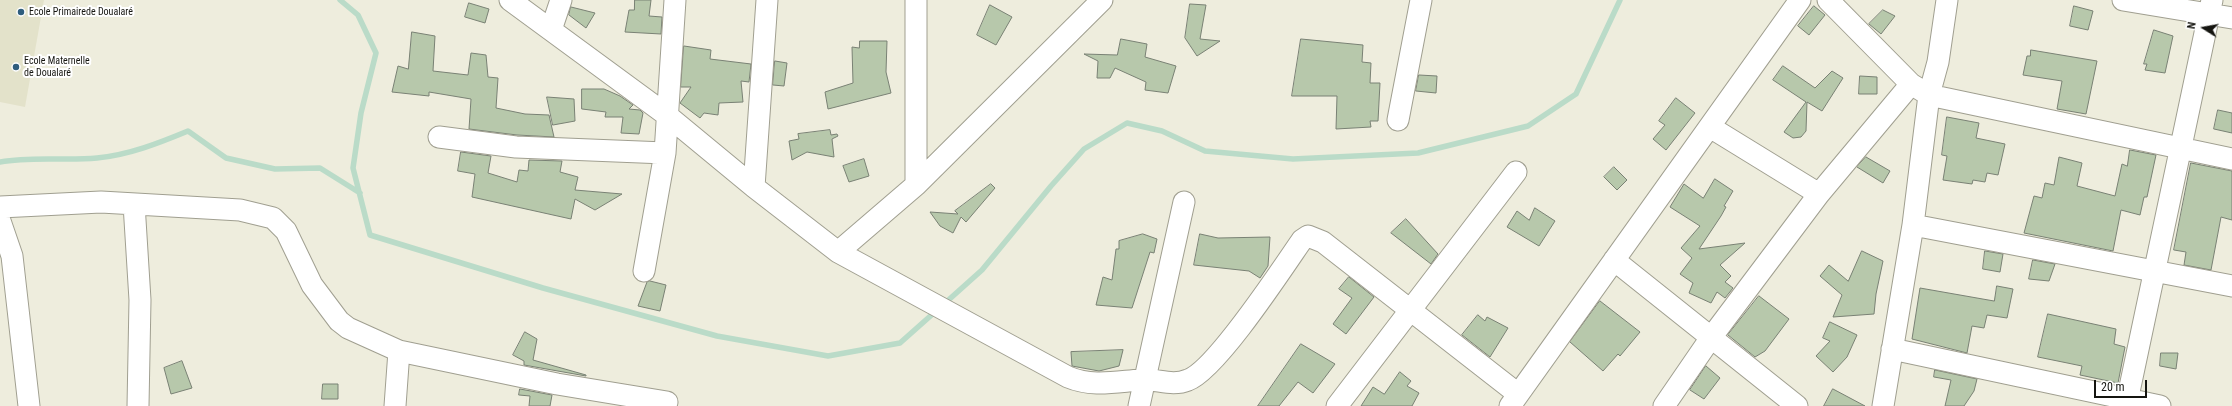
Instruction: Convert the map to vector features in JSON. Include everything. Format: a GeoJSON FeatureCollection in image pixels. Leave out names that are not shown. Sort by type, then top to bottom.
{"type":"FeatureCollection","features":[{"type":"Feature","properties":{"kind":"street"},"geometry":{"type":"LineString","coordinates":[[510,0],[668,116],[754,187],[838,252],[1068,377],[1082,383],[1098,384],[1144,379],[1171,384],[1188,380],[1201,372],[1236,333],[1302,240],[1308,236],[1314,237],[1323,242],[1409,311],[1514,400],[1800,0]]}},
{"type":"Feature","properties":{"kind":"street"},"geometry":{"type":"LineString","coordinates":[[551,30],[561,0]]}},
{"type":"Feature","properties":{"kind":"street"},"geometry":{"type":"LineString","coordinates":[[644,271],[665,153],[675,0]]}},
{"type":"Feature","properties":{"kind":"street"},"geometry":{"type":"LineString","coordinates":[[754,187],[767,0]]}},
{"type":"Feature","properties":{"kind":"street"},"geometry":{"type":"LineString","coordinates":[[916,0],[916,185]]}},
{"type":"Feature","properties":{"kind":"street"},"geometry":{"type":"LineString","coordinates":[[838,252],[916,185],[1102,0]]}},
{"type":"Feature","properties":{"kind":"street"},"geometry":{"type":"LineString","coordinates":[[1398,120],[1421,0]]}},
{"type":"Feature","properties":{"kind":"street"},"geometry":{"type":"LineString","coordinates":[[1828,0],[1920,90],[2180,149],[2232,159]]}},
{"type":"Feature","properties":{"kind":"street"},"geometry":{"type":"LineString","coordinates":[[1664,406],[1710,339],[1819,194],[1920,90],[1938,62],[1947,0]]}},
{"type":"Feature","properties":{"kind":"street"},"geometry":{"type":"LineString","coordinates":[[2123,0],[2211,7],[2232,18]]}},
{"type":"Feature","properties":{"kind":"street"},"geometry":{"type":"LineString","coordinates":[[2127,403],[2211,7]]}},
{"type":"Feature","properties":{"kind":"street"},"geometry":{"type":"LineString","coordinates":[[1883,406],[1912,225],[1920,90]]}},
{"type":"Feature","properties":{"kind":"street"},"geometry":{"type":"LineString","coordinates":[[1710,126],[1819,194]]}},
{"type":"Feature","properties":{"kind":"street"},"geometry":{"type":"LineString","coordinates":[[439,137],[516,147],[665,153]]}},
{"type":"Feature","properties":{"kind":"street"},"geometry":{"type":"LineString","coordinates":[[1337,406],[1516,172]]}},
{"type":"Feature","properties":{"kind":"street"},"geometry":{"type":"LineString","coordinates":[[0,207],[101,202],[240,210],[273,218],[286,231],[312,285],[339,321],[348,328],[399,351],[557,384],[667,402]]}},
{"type":"Feature","properties":{"kind":"street"},"geometry":{"type":"LineString","coordinates":[[1139,406],[1184,202]]}},
{"type":"Feature","properties":{"kind":"street"},"geometry":{"type":"LineString","coordinates":[[134,204],[140,300],[138,406]]}},
{"type":"Feature","properties":{"kind":"street"},"geometry":{"type":"LineString","coordinates":[[0,221],[12,256],[29,406]]}},
{"type":"Feature","properties":{"kind":"street"},"geometry":{"type":"LineString","coordinates":[[1912,225],[2155,270],[2232,286]]}},
{"type":"Feature","properties":{"kind":"street"},"geometry":{"type":"LineString","coordinates":[[1614,260],[1710,339],[1797,406]]}},
{"type":"Feature","properties":{"kind":"street"},"geometry":{"type":"LineString","coordinates":[[1892,349],[2127,403],[2160,406]]}},
{"type":"Feature","properties":{"kind":"street"},"geometry":{"type":"LineString","coordinates":[[395,406],[399,351]]}},
{"type":"Feature","properties":{"kind":"shaded area","name":"Ecole Maternelle de Doualaré"},"geometry":{"type":"Polygon","coordinates":[[[0,0],[44,0],[25,107],[0,102],[0,0]]]}},
{"type":"Feature","properties":{"kind":"building"},"geometry":{"type":"Polygon","coordinates":[[[635,0],[651,0],[649,16],[662,17],[661,34],[625,32],[629,10],[634,10],[635,0]]]}},
{"type":"Feature","properties":{"kind":"building"},"geometry":{"type":"Polygon","coordinates":[[[469,3],[489,9],[485,23],[465,17],[469,3]]]}},
{"type":"Feature","properties":{"kind":"building"},"geometry":{"type":"Polygon","coordinates":[[[1190,4],[1206,5],[1200,39],[1220,41],[1197,56],[1185,38],[1190,4]]]}},
{"type":"Feature","properties":{"kind":"building"},"geometry":{"type":"Polygon","coordinates":[[[990,5],[1012,17],[996,45],[977,35],[990,5]]]}},
{"type":"Feature","properties":{"kind":"building"},"geometry":{"type":"Polygon","coordinates":[[[1814,6],[1825,15],[1809,35],[1798,26],[1814,6]]]}},
{"type":"Feature","properties":{"kind":"building"},"geometry":{"type":"Polygon","coordinates":[[[2074,6],[2093,11],[2088,30],[2070,26],[2074,6]]]}},
{"type":"Feature","properties":{"kind":"building"},"geometry":{"type":"Polygon","coordinates":[[[571,7],[595,13],[586,28],[569,15],[571,7]]]}},
{"type":"Feature","properties":{"kind":"building"},"geometry":{"type":"Polygon","coordinates":[[[1883,10],[1895,16],[1881,34],[1869,24],[1883,10]]]}},
{"type":"Feature","properties":{"kind":"building"},"geometry":{"type":"Polygon","coordinates":[[[2154,30],[2173,36],[2165,73],[2145,70],[2147,64],[2144,64],[2154,30]]]}},
{"type":"Feature","properties":{"kind":"building"},"geometry":{"type":"Polygon","coordinates":[[[412,32],[435,36],[433,71],[468,75],[471,53],[486,55],[488,77],[498,78],[496,108],[525,114],[549,115],[554,137],[517,135],[469,129],[471,99],[429,92],[429,96],[392,92],[398,66],[408,69],[412,32]]]}},
{"type":"Feature","properties":{"kind":"building"},"geometry":{"type":"Polygon","coordinates":[[[1121,39],[1147,44],[1145,57],[1176,66],[1168,93],[1145,90],[1146,82],[1115,68],[1110,78],[1097,78],[1098,61],[1084,54],[1117,55],[1121,39]]]}},
{"type":"Feature","properties":{"kind":"building"},"geometry":{"type":"Polygon","coordinates":[[[1301,39],[1363,45],[1362,62],[1371,63],[1370,83],[1380,83],[1378,121],[1370,121],[1371,127],[1336,129],[1337,96],[1292,96],[1301,39]]]}},
{"type":"Feature","properties":{"kind":"building"},"geometry":{"type":"Polygon","coordinates":[[[860,41],[887,41],[886,72],[891,93],[828,109],[825,92],[853,83],[852,47],[859,48],[860,41]]]}},
{"type":"Feature","properties":{"kind":"building"},"geometry":{"type":"Polygon","coordinates":[[[684,46],[711,50],[710,59],[751,64],[749,82],[741,81],[743,102],[719,103],[718,115],[704,113],[700,118],[680,103],[691,87],[681,87],[684,46]]]}},
{"type":"Feature","properties":{"kind":"building"},"geometry":{"type":"Polygon","coordinates":[[[2031,50],[2097,61],[2086,114],[2057,109],[2062,81],[2023,75],[2027,56],[2030,56],[2031,50]]]}},
{"type":"Feature","properties":{"kind":"building"},"geometry":{"type":"Polygon","coordinates":[[[775,61],[787,63],[784,86],[773,85],[775,61]]]}},
{"type":"Feature","properties":{"kind":"building"},"geometry":{"type":"Polygon","coordinates":[[[1783,66],[1815,88],[1832,71],[1843,78],[1822,111],[1807,102],[1806,131],[1801,137],[1793,138],[1784,132],[1806,102],[1773,80],[1783,66]]]}},
{"type":"Feature","properties":{"kind":"building"},"geometry":{"type":"Polygon","coordinates":[[[1419,75],[1437,76],[1436,93],[1416,91],[1419,75]]]}},
{"type":"Feature","properties":{"kind":"building"},"geometry":{"type":"Polygon","coordinates":[[[1860,76],[1877,77],[1877,94],[1859,94],[1860,76]]]}},
{"type":"Feature","properties":{"kind":"building"},"geometry":{"type":"Polygon","coordinates":[[[582,89],[604,89],[620,96],[633,105],[629,109],[640,110],[643,113],[639,134],[621,133],[623,117],[605,117],[606,112],[582,109],[582,89]]]}},
{"type":"Feature","properties":{"kind":"building"},"geometry":{"type":"Polygon","coordinates":[[[547,97],[574,99],[575,121],[553,125],[547,97]]]}},
{"type":"Feature","properties":{"kind":"building"},"geometry":{"type":"Polygon","coordinates":[[[1676,98],[1695,113],[1666,150],[1653,139],[1665,125],[1659,121],[1676,98]]]}},
{"type":"Feature","properties":{"kind":"building"},"geometry":{"type":"Polygon","coordinates":[[[2218,110],[2232,113],[2232,133],[2214,129],[2218,110]]]}},
{"type":"Feature","properties":{"kind":"building"},"geometry":{"type":"Polygon","coordinates":[[[1947,117],[1979,123],[1976,138],[2005,144],[1998,175],[1987,173],[1985,182],[1973,180],[1972,184],[1943,180],[1947,156],[1942,155],[1947,117]]]}},
{"type":"Feature","properties":{"kind":"building"},"geometry":{"type":"Polygon","coordinates":[[[830,130],[831,135],[837,134],[838,136],[832,139],[834,157],[807,152],[792,160],[789,141],[799,139],[798,134],[830,130]]]}},
{"type":"Feature","properties":{"kind":"building"},"geometry":{"type":"Polygon","coordinates":[[[2130,150],[2156,155],[2147,197],[2144,197],[2140,215],[2121,210],[2113,251],[2024,233],[2034,196],[2042,198],[2045,183],[2054,185],[2059,157],[2082,163],[2077,186],[2115,196],[2122,164],[2127,166],[2130,150]]]}},
{"type":"Feature","properties":{"kind":"building"},"geometry":{"type":"Polygon","coordinates":[[[461,152],[491,156],[488,173],[517,182],[519,170],[528,171],[529,160],[562,161],[560,172],[578,177],[575,190],[622,194],[595,210],[575,199],[571,219],[472,197],[475,174],[458,171],[461,152]]]}},
{"type":"Feature","properties":{"kind":"building"},"geometry":{"type":"Polygon","coordinates":[[[1866,157],[1890,171],[1883,183],[1857,167],[1866,157]]]}},
{"type":"Feature","properties":{"kind":"building"},"geometry":{"type":"Polygon","coordinates":[[[864,159],[869,176],[849,182],[843,166],[864,159]]]}},
{"type":"Feature","properties":{"kind":"building"},"geometry":{"type":"Polygon","coordinates":[[[2191,163],[2232,171],[2232,220],[2221,217],[2211,270],[2184,265],[2186,252],[2174,250],[2191,163]]]}},
{"type":"Feature","properties":{"kind":"building"},"geometry":{"type":"Polygon","coordinates":[[[1614,167],[1627,180],[1617,190],[1604,177],[1614,167]]]}},
{"type":"Feature","properties":{"kind":"building"},"geometry":{"type":"Polygon","coordinates":[[[1715,179],[1733,191],[1724,206],[1726,207],[1721,216],[1699,249],[1745,243],[1720,265],[1731,276],[1725,282],[1733,288],[1725,298],[1717,292],[1711,303],[1689,293],[1693,283],[1680,274],[1692,258],[1681,248],[1700,226],[1670,207],[1684,184],[1703,198],[1715,179]]]}},
{"type":"Feature","properties":{"kind":"building"},"geometry":{"type":"Polygon","coordinates":[[[991,184],[995,188],[966,222],[961,217],[953,233],[940,226],[930,212],[958,214],[955,211],[991,184]]]}},
{"type":"Feature","properties":{"kind":"building"},"geometry":{"type":"Polygon","coordinates":[[[1535,208],[1555,221],[1539,246],[1507,227],[1517,211],[1529,220],[1535,208]]]}},
{"type":"Feature","properties":{"kind":"building"},"geometry":{"type":"Polygon","coordinates":[[[1406,219],[1438,254],[1431,264],[1391,233],[1406,219]]]}},
{"type":"Feature","properties":{"kind":"building"},"geometry":{"type":"Polygon","coordinates":[[[1143,234],[1157,239],[1154,253],[1150,252],[1132,308],[1096,305],[1103,277],[1112,280],[1116,249],[1119,249],[1119,241],[1143,234]]]}},
{"type":"Feature","properties":{"kind":"building"},"geometry":{"type":"Polygon","coordinates":[[[1200,234],[1218,238],[1270,237],[1268,266],[1260,278],[1249,271],[1194,265],[1200,234]]]}},
{"type":"Feature","properties":{"kind":"building"},"geometry":{"type":"Polygon","coordinates":[[[1862,251],[1883,261],[1876,294],[1874,314],[1833,317],[1842,295],[1820,276],[1829,265],[1848,281],[1862,251]]]}},
{"type":"Feature","properties":{"kind":"building"},"geometry":{"type":"Polygon","coordinates":[[[1985,251],[2003,254],[2000,272],[1983,269],[1985,251]]]}},
{"type":"Feature","properties":{"kind":"building"},"geometry":{"type":"Polygon","coordinates":[[[2033,260],[2055,264],[2049,281],[2029,279],[2033,260]]]}},
{"type":"Feature","properties":{"kind":"building"},"geometry":{"type":"Polygon","coordinates":[[[1349,277],[1374,297],[1346,334],[1333,324],[1352,298],[1339,289],[1349,277]]]}},
{"type":"Feature","properties":{"kind":"building"},"geometry":{"type":"Polygon","coordinates":[[[650,281],[666,285],[660,311],[638,306],[647,282],[650,281]]]}},
{"type":"Feature","properties":{"kind":"building"},"geometry":{"type":"Polygon","coordinates":[[[1997,286],[2013,289],[2007,318],[1987,315],[1984,328],[1972,326],[1967,353],[1912,339],[1920,288],[1994,301],[1997,286]]]}},
{"type":"Feature","properties":{"kind":"building"},"geometry":{"type":"Polygon","coordinates":[[[1759,296],[1789,319],[1765,351],[1755,357],[1728,335],[1759,296]]]}},
{"type":"Feature","properties":{"kind":"building"},"geometry":{"type":"Polygon","coordinates":[[[1600,301],[1640,332],[1620,356],[1618,354],[1603,371],[1570,342],[1600,301]]]}},
{"type":"Feature","properties":{"kind":"building"},"geometry":{"type":"Polygon","coordinates":[[[2048,314],[2116,329],[2114,344],[2125,347],[2118,383],[2080,375],[2082,366],[2038,357],[2048,314]]]}},
{"type":"Feature","properties":{"kind":"building"},"geometry":{"type":"Polygon","coordinates":[[[1478,315],[1485,321],[1487,317],[1508,328],[1490,357],[1462,335],[1478,315]]]}},
{"type":"Feature","properties":{"kind":"building"},"geometry":{"type":"Polygon","coordinates":[[[1830,322],[1857,335],[1847,357],[1833,372],[1816,356],[1830,341],[1823,338],[1830,322]]]}},
{"type":"Feature","properties":{"kind":"building"},"geometry":{"type":"Polygon","coordinates":[[[525,332],[537,339],[533,360],[586,376],[524,365],[524,361],[513,355],[525,332]]]}},
{"type":"Feature","properties":{"kind":"building"},"geometry":{"type":"Polygon","coordinates":[[[1301,344],[1335,364],[1313,393],[1298,382],[1279,406],[1258,406],[1301,344]]]}},
{"type":"Feature","properties":{"kind":"building"},"geometry":{"type":"Polygon","coordinates":[[[1123,350],[1119,366],[1099,371],[1072,366],[1071,352],[1123,350]]]}},
{"type":"Feature","properties":{"kind":"building"},"geometry":{"type":"Polygon","coordinates":[[[2161,353],[2178,353],[2176,369],[2160,366],[2161,353]]]}},
{"type":"Feature","properties":{"kind":"building"},"geometry":{"type":"Polygon","coordinates":[[[182,361],[192,388],[171,394],[164,368],[182,361]]]}},
{"type":"Feature","properties":{"kind":"building"},"geometry":{"type":"Polygon","coordinates":[[[1706,366],[1720,378],[1704,399],[1690,390],[1706,366]]]}},
{"type":"Feature","properties":{"kind":"building"},"geometry":{"type":"Polygon","coordinates":[[[1935,370],[1977,379],[1974,391],[1964,406],[1945,406],[1951,380],[1934,377],[1935,370]]]}},
{"type":"Feature","properties":{"kind":"building"},"geometry":{"type":"Polygon","coordinates":[[[1400,372],[1411,381],[1407,386],[1419,393],[1412,406],[1361,406],[1373,387],[1384,394],[1400,372]]]}},
{"type":"Feature","properties":{"kind":"building"},"geometry":{"type":"Polygon","coordinates":[[[323,384],[338,384],[338,399],[322,399],[323,384]]]}},
{"type":"Feature","properties":{"kind":"building"},"geometry":{"type":"Polygon","coordinates":[[[520,389],[552,395],[550,406],[529,406],[530,396],[519,395],[520,389]]]}},
{"type":"Feature","properties":{"kind":"building"},"geometry":{"type":"Polygon","coordinates":[[[1833,389],[1865,406],[1824,406],[1833,389]]]}},
{"type":"Feature","properties":{"kind":"waterway"},"geometry":{"type":"LineString","coordinates":[[340,0],[358,15],[376,53],[361,113],[353,168],[370,235],[543,288],[717,336],[828,356],[900,343],[936,311]]}},
{"type":"Feature","properties":{"kind":"waterway"},"geometry":{"type":"LineString","coordinates":[[944,304],[982,270],[1051,186],[1084,149],[1127,123],[1162,131],[1205,151],[1293,159],[1418,153],[1528,126],[1576,94],[1620,0]]}},
{"type":"Feature","properties":{"kind":"waterway"},"geometry":{"type":"LineString","coordinates":[[0,162],[24,159],[97,158],[144,148],[188,131],[226,158],[275,169],[320,168],[360,193]]}},
{"type":"Feature","properties":{"kind":"place","name":"Ecole Primairede Doualaré"},"geometry":{"type":"Point","coordinates":[21,12]}},
{"type":"Feature","properties":{"kind":"place","name":"Ecole Maternelle de Doualaré"},"geometry":{"type":"Point","coordinates":[16,67]}}]}
